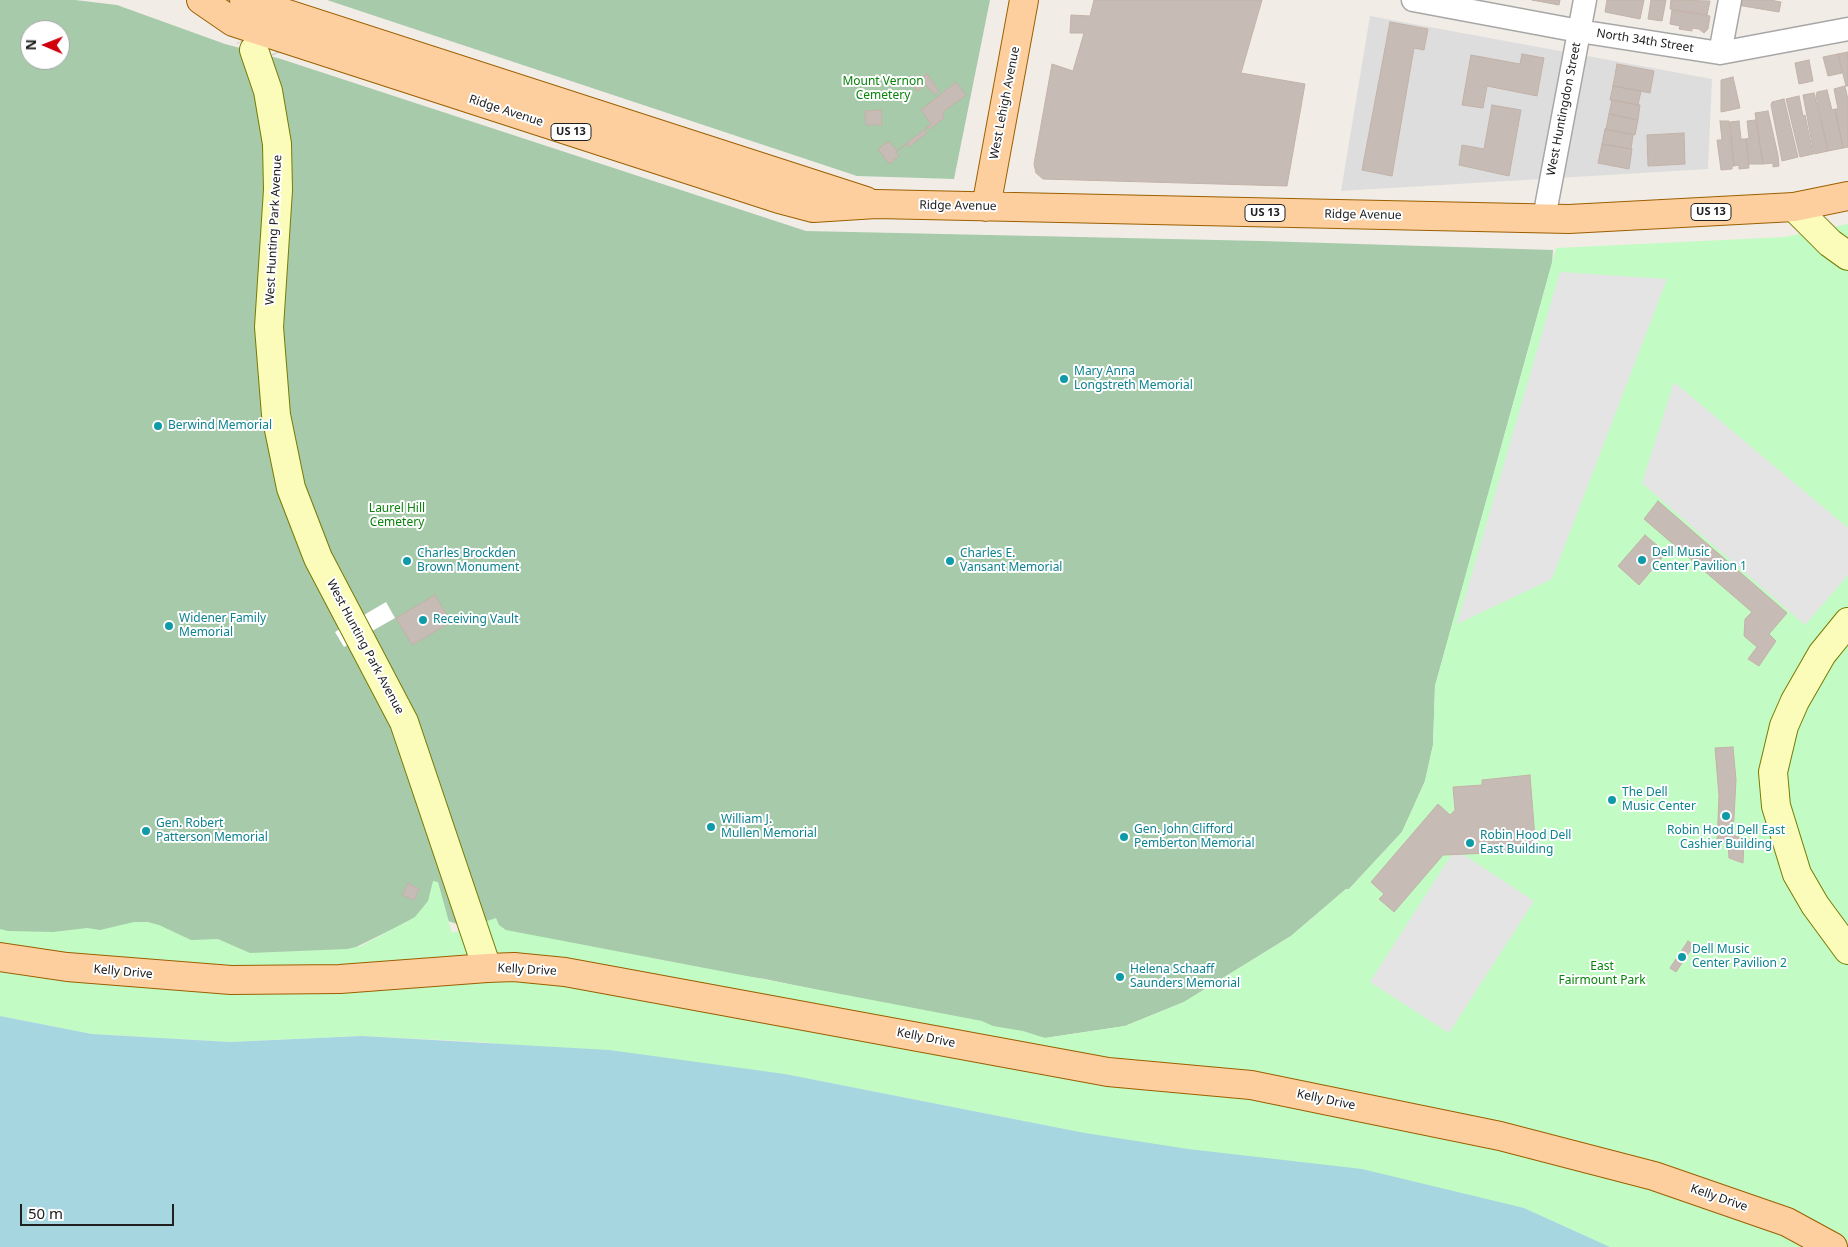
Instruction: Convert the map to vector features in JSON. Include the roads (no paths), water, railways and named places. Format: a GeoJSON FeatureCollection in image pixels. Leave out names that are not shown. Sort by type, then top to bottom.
{"type":"FeatureCollection","features":[{"type":"Feature","properties":{"kind":"main road","name":"Ridge Avenue"},"geometry":{"type":"LineString","coordinates":[[201,0],[233,22],[779,199],[813,208],[876,204],[1544,218],[1628,217],[1794,207],[1848,196]]}},
{"type":"Feature","properties":{"kind":"main road","name":"Ridge Avenue"},"geometry":{"type":"LineString","coordinates":[[244,0],[292,9],[876,204]]}},
{"type":"Feature","properties":{"kind":"main road","name":"West Lehigh Avenue"},"geometry":{"type":"LineString","coordinates":[[986,207],[1024,0]]}},
{"type":"Feature","properties":{"kind":"main road","name":"West Hunting Park Avenue"},"geometry":{"type":"LineString","coordinates":[[263,53],[285,106],[292,176],[283,328],[275,382],[279,435],[298,512],[326,575],[404,722],[487,968]]}},
{"type":"Feature","properties":{"kind":"main road"},"geometry":{"type":"LineString","coordinates":[[1794,207],[1830,243],[1848,256]]}},
{"type":"Feature","properties":{"kind":"main road"},"geometry":{"type":"LineString","coordinates":[[1848,622],[1822,654],[1795,701],[1784,726],[1773,772],[1776,806],[1797,874],[1815,905],[1848,950]]}},
{"type":"Feature","properties":{"kind":"main road","name":"Kelly Drive"},"geometry":{"type":"LineString","coordinates":[[0,956],[29,963],[76,968],[266,981],[340,979],[487,968],[540,969],[575,974],[1108,1072],[1251,1085],[1500,1136],[1654,1176],[1787,1222],[1833,1247]]}},
{"type":"Feature","properties":{"kind":"street","name":"North 34th Street"},"geometry":{"type":"LineString","coordinates":[[1414,0],[1579,31],[1720,53],[1848,29]]}},
{"type":"Feature","properties":{"kind":"street","name":"West Huntingdon Street"},"geometry":{"type":"LineString","coordinates":[[1544,218],[1585,0]]}},
{"type":"Feature","properties":{"kind":"street"},"geometry":{"type":"LineString","coordinates":[[1720,53],[1730,0]]}},
{"type":"Feature","properties":{"kind":"water"},"geometry":{"type":"Polygon","coordinates":[[[0,1016],[92,1034],[230,1042],[362,1036],[609,1050],[785,1074],[1085,1133],[1188,1149],[1362,1169],[1524,1208],[1610,1247],[0,1247],[0,1016]]]}},
{"type":"Feature","properties":{"kind":"tunnel"},"geometry":{"type":"LineString","coordinates":[[228,0],[249,37]]}},
{"type":"Feature","properties":{"kind":"tunnel"},"geometry":{"type":"LineString","coordinates":[[253,17],[271,56]]}},
{"type":"Feature","properties":{"kind":"place","name":"Mary Anna Longstreth Memorial"},"geometry":{"type":"Point","coordinates":[1064,379]}},
{"type":"Feature","properties":{"kind":"place","name":"Berwind Memorial"},"geometry":{"type":"Point","coordinates":[158,426]}},
{"type":"Feature","properties":{"kind":"place","name":"Dell Music Center Pavilion 1"},"geometry":{"type":"Point","coordinates":[1642,560]}},
{"type":"Feature","properties":{"kind":"place","name":"Charles Brockden Brown Monument"},"geometry":{"type":"Point","coordinates":[407,561]}},
{"type":"Feature","properties":{"kind":"place","name":"Charles E. Vansant Memorial"},"geometry":{"type":"Point","coordinates":[950,561]}},
{"type":"Feature","properties":{"kind":"place","name":"Receiving Vault"},"geometry":{"type":"Point","coordinates":[423,620]}},
{"type":"Feature","properties":{"kind":"place","name":"Widener Family Memorial"},"geometry":{"type":"Point","coordinates":[169,626]}},
{"type":"Feature","properties":{"kind":"place","name":"The Dell Music Center"},"geometry":{"type":"Point","coordinates":[1612,800]}},
{"type":"Feature","properties":{"kind":"place","name":"Robin Hood Dell East Cashier Building"},"geometry":{"type":"Point","coordinates":[1726,816]}},
{"type":"Feature","properties":{"kind":"place","name":"William J. Mullen Memorial"},"geometry":{"type":"Point","coordinates":[711,827]}},
{"type":"Feature","properties":{"kind":"place","name":"Gen. Robert Patterson Memorial"},"geometry":{"type":"Point","coordinates":[146,831]}},
{"type":"Feature","properties":{"kind":"place","name":"Gen. John Clifford Pemberton Memorial"},"geometry":{"type":"Point","coordinates":[1124,837]}},
{"type":"Feature","properties":{"kind":"place","name":"Robin Hood Dell East Building"},"geometry":{"type":"Point","coordinates":[1470,843]}},
{"type":"Feature","properties":{"kind":"place","name":"Dell Music Center Pavilion 2"},"geometry":{"type":"Point","coordinates":[1682,957]}},
{"type":"Feature","properties":{"kind":"place","name":"Helena Schaaff Saunders Memorial"},"geometry":{"type":"Point","coordinates":[1120,977]}},
{"type":"Feature","properties":{"kind":"park label","name":"Mount Vernon Cemetery"},"geometry":{"type":"Point","coordinates":[883,89]}},
{"type":"Feature","properties":{"kind":"park label","name":"Laurel Hill Cemetery"},"geometry":{"type":"Point","coordinates":[397,516]}},
{"type":"Feature","properties":{"kind":"park label","name":"East Fairmount Park"},"geometry":{"type":"Point","coordinates":[1602,974]}}]}
